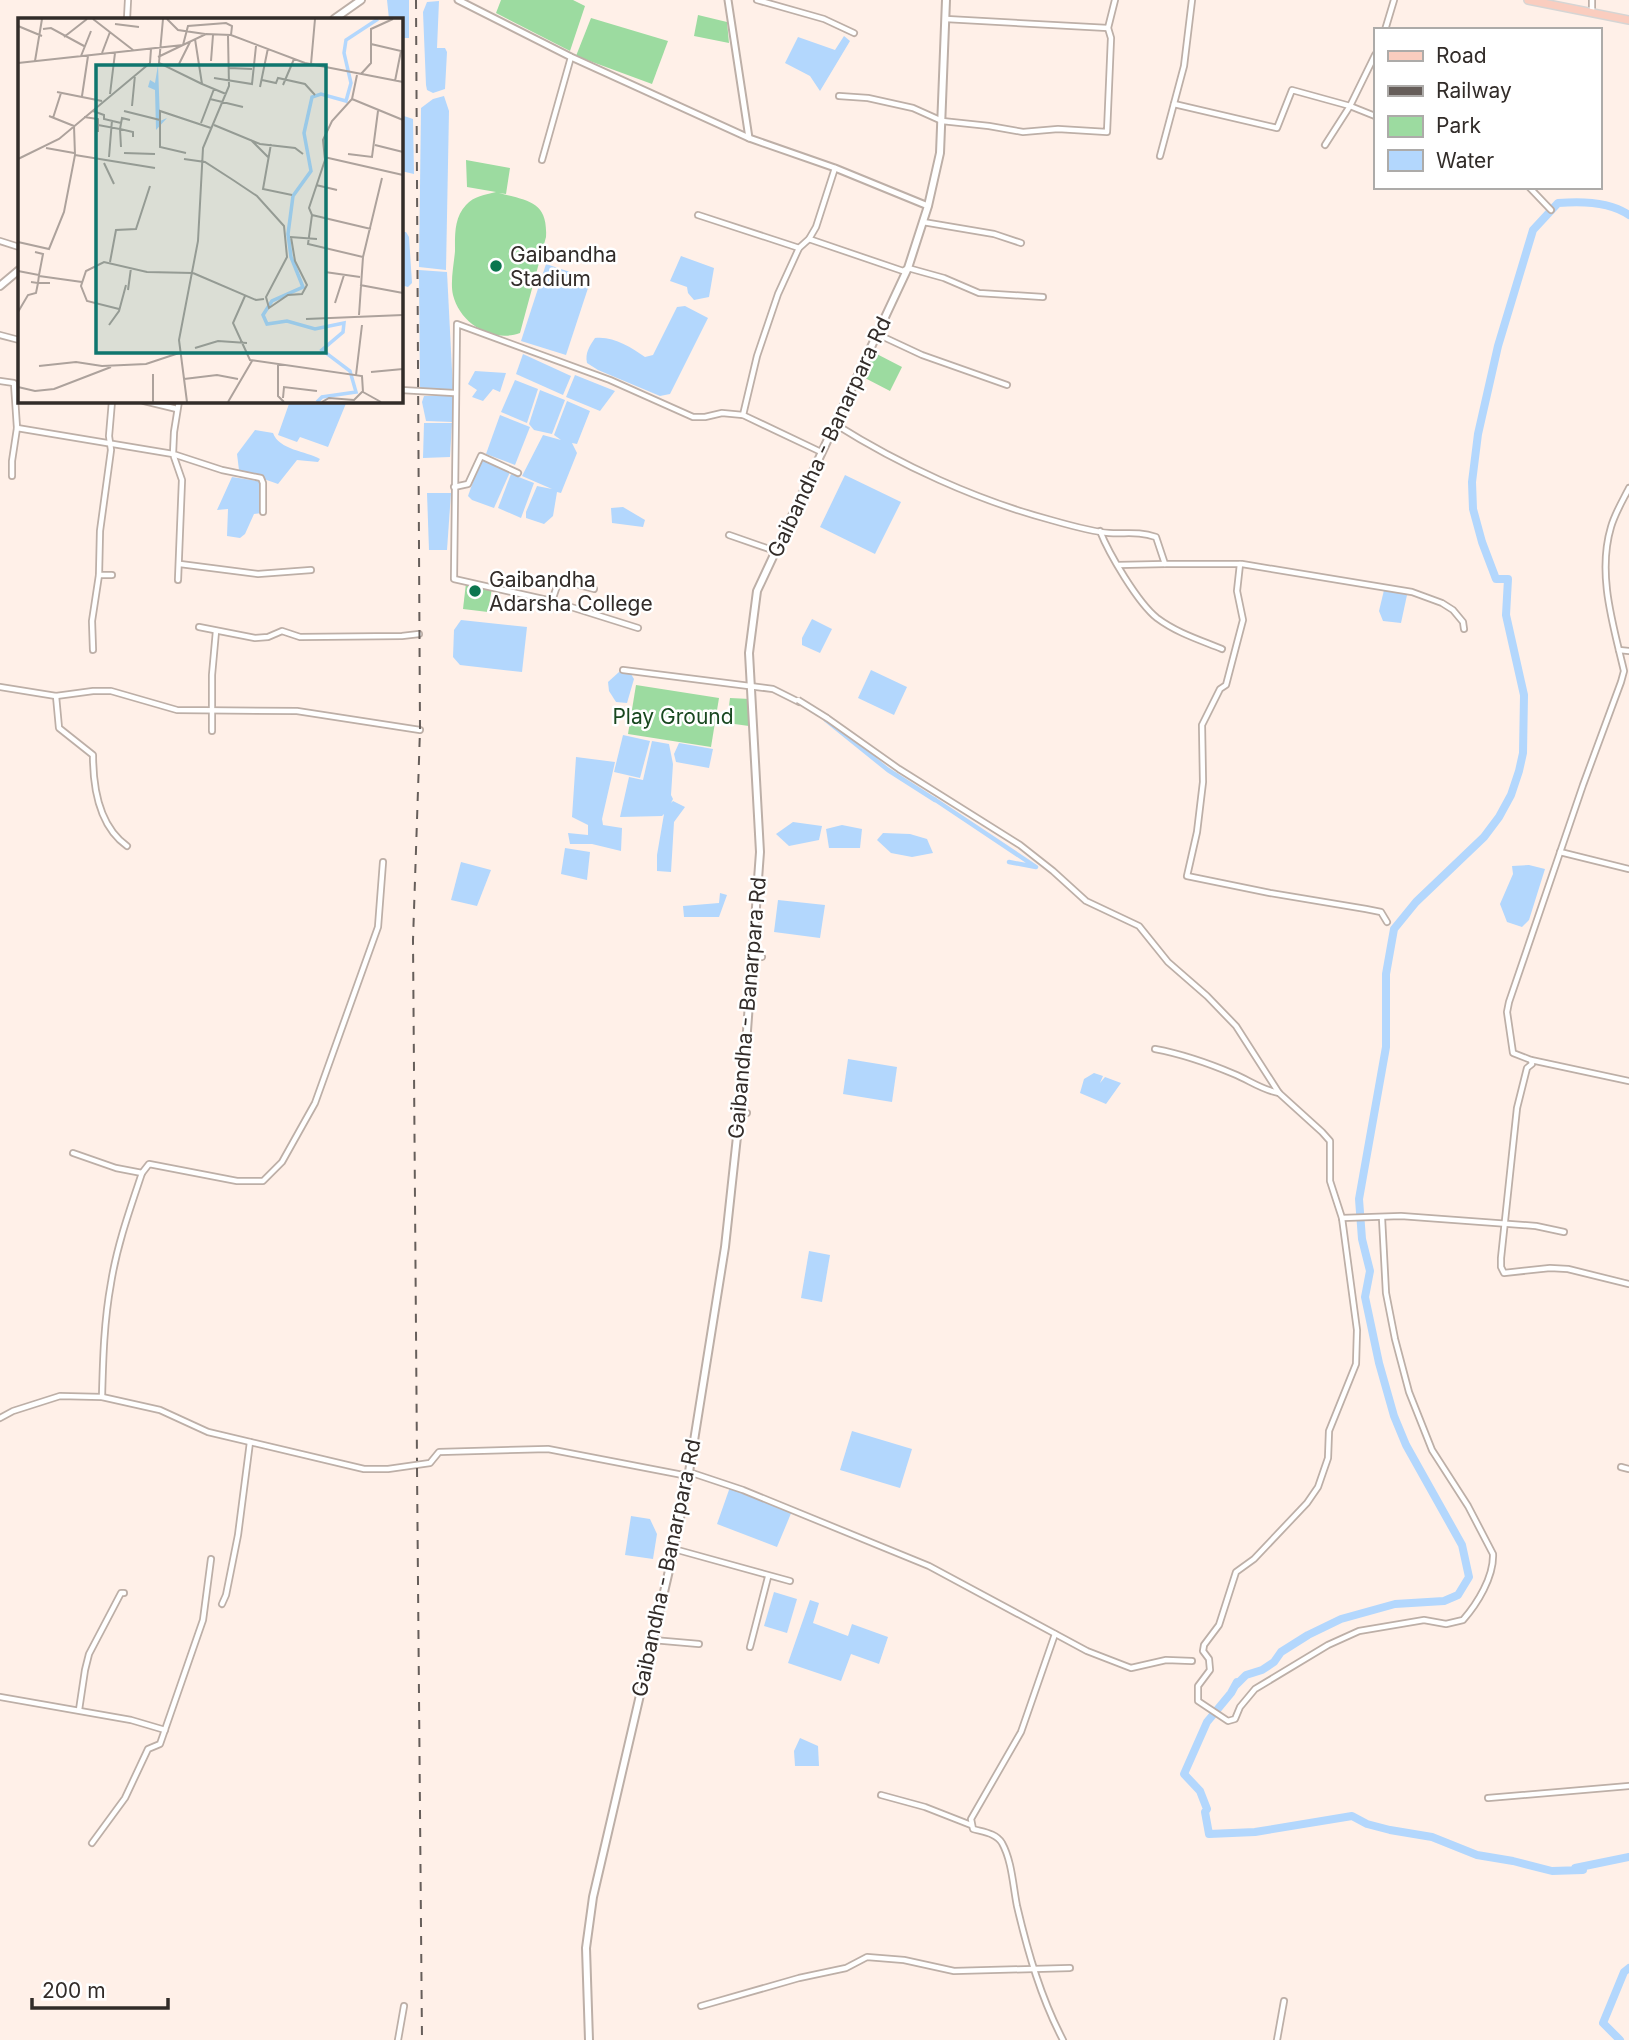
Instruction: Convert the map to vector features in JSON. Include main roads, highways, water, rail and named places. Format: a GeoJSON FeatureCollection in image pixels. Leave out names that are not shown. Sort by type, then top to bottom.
{"type":"FeatureCollection","features":[{"type":"Feature","properties":{"kind":"main road"},"geometry":{"type":"LineString","coordinates":[[335,18],[361,0]]}},
{"type":"Feature","properties":{"kind":"main road","name":"Gaibandha - Banarpara Rd"},"geometry":{"type":"LineString","coordinates":[[589,2040],[586,1948],[593,1897],[689,1474],[725,1247],[743,1112],[760,852],[749,653],[757,590],[908,268],[929,206],[940,153],[946,0]]}},
{"type":"Feature","properties":{"kind":"main road"},"geometry":{"type":"LineString","coordinates":[[1528,0],[1629,20]]}},
{"type":"Feature","properties":{"kind":"main road"},"geometry":{"type":"LineString","coordinates":[[0,286],[18,271]]}},
{"type":"Feature","properties":{"kind":"water"},"geometry":{"type":"Polygon","coordinates":[[[387,0],[409,0],[409,38],[402,38],[402,18],[389,18],[387,0]]]}},
{"type":"Feature","properties":{"kind":"water"},"geometry":{"type":"Polygon","coordinates":[[[439,1],[437,48],[445,48],[447,52],[445,89],[433,93],[427,90],[426,85],[423,12],[427,2],[439,1]]]}},
{"type":"Feature","properties":{"kind":"water"},"geometry":{"type":"Polygon","coordinates":[[[844,36],[850,41],[820,91],[810,76],[785,63],[798,37],[835,50],[844,36]]]}},
{"type":"Feature","properties":{"kind":"water"},"geometry":{"type":"Polygon","coordinates":[[[444,96],[449,111],[446,270],[419,267],[421,108],[433,99],[444,96]]]}},
{"type":"Feature","properties":{"kind":"water"},"geometry":{"type":"Polygon","coordinates":[[[402,115],[413,119],[414,174],[402,171],[402,115]]]}},
{"type":"Feature","properties":{"kind":"water"},"geometry":{"type":"Polygon","coordinates":[[[402,232],[406,232],[409,237],[412,283],[408,287],[402,285],[402,232]]]}},
{"type":"Feature","properties":{"kind":"water"},"geometry":{"type":"Polygon","coordinates":[[[681,256],[714,268],[709,297],[694,300],[687,287],[670,281],[681,256]]]}},
{"type":"Feature","properties":{"kind":"water"},"geometry":{"type":"Polygon","coordinates":[[[546,264],[591,279],[566,355],[521,341],[546,264]]]}},
{"type":"Feature","properties":{"kind":"water"},"geometry":{"type":"Polygon","coordinates":[[[419,270],[447,272],[453,390],[420,389],[419,270]]]}},
{"type":"Feature","properties":{"kind":"water"},"geometry":{"type":"Polygon","coordinates":[[[685,306],[708,318],[670,394],[660,396],[587,363],[588,350],[595,338],[615,340],[645,357],[653,355],[677,307],[685,306]]]}},
{"type":"Feature","properties":{"kind":"water"},"geometry":{"type":"Polygon","coordinates":[[[523,354],[571,376],[563,395],[516,374],[523,354]]]}},
{"type":"Feature","properties":{"kind":"water"},"geometry":{"type":"Polygon","coordinates":[[[475,371],[506,373],[500,392],[493,389],[483,401],[472,397],[477,390],[468,384],[475,371]]]}},
{"type":"Feature","properties":{"kind":"water"},"geometry":{"type":"Polygon","coordinates":[[[575,375],[615,391],[600,411],[566,397],[575,375]]]}},
{"type":"Feature","properties":{"kind":"water"},"geometry":{"type":"Polygon","coordinates":[[[515,380],[538,389],[527,423],[501,412],[515,380]]]}},
{"type":"Feature","properties":{"kind":"water"},"geometry":{"type":"Polygon","coordinates":[[[540,390],[565,400],[552,434],[534,430],[529,424],[540,390]]]}},
{"type":"Feature","properties":{"kind":"water"},"geometry":{"type":"Polygon","coordinates":[[[424,396],[455,396],[453,422],[426,421],[422,402],[424,396]]]}},
{"type":"Feature","properties":{"kind":"water"},"geometry":{"type":"Polygon","coordinates":[[[567,401],[590,411],[577,444],[572,443],[577,453],[561,493],[557,492],[553,516],[544,524],[526,518],[526,512],[537,486],[552,489],[522,476],[543,435],[561,440],[554,435],[567,401]]]}},
{"type":"Feature","properties":{"kind":"water"},"geometry":{"type":"Polygon","coordinates":[[[290,402],[347,402],[328,447],[300,437],[297,442],[278,435],[290,402]]]}},
{"type":"Feature","properties":{"kind":"water"},"geometry":{"type":"Polygon","coordinates":[[[500,415],[530,427],[515,465],[486,454],[500,415]]]}},
{"type":"Feature","properties":{"kind":"water"},"geometry":{"type":"Polygon","coordinates":[[[424,423],[452,423],[450,457],[423,458],[424,423]]]}},
{"type":"Feature","properties":{"kind":"water"},"geometry":{"type":"Polygon","coordinates":[[[255,430],[273,433],[276,439],[287,447],[320,459],[318,462],[297,460],[278,484],[239,470],[237,454],[255,430]]]}},
{"type":"Feature","properties":{"kind":"water"},"geometry":{"type":"Polygon","coordinates":[[[484,460],[510,472],[494,508],[468,496],[479,465],[484,460]]]}},
{"type":"Feature","properties":{"kind":"water"},"geometry":{"type":"Polygon","coordinates":[[[511,474],[534,483],[521,518],[498,508],[511,474]]]}},
{"type":"Feature","properties":{"kind":"water"},"geometry":{"type":"Polygon","coordinates":[[[845,475],[901,502],[875,554],[820,527],[845,475]]]}},
{"type":"Feature","properties":{"kind":"water"},"geometry":{"type":"Polygon","coordinates":[[[232,477],[263,482],[262,513],[254,514],[245,534],[240,538],[227,536],[228,509],[217,510],[232,477]]]}},
{"type":"Feature","properties":{"kind":"water"},"geometry":{"type":"Polygon","coordinates":[[[427,493],[451,493],[447,550],[429,550],[427,493]]]}},
{"type":"Feature","properties":{"kind":"water"},"geometry":{"type":"Polygon","coordinates":[[[623,507],[645,520],[643,527],[612,523],[611,508],[623,507]]]}},
{"type":"Feature","properties":{"kind":"water"},"geometry":{"type":"Polygon","coordinates":[[[1384,590],[1407,595],[1401,623],[1383,621],[1379,611],[1384,590]]]}},
{"type":"Feature","properties":{"kind":"water"},"geometry":{"type":"Polygon","coordinates":[[[812,619],[832,629],[820,653],[802,645],[802,638],[812,619]]]}},
{"type":"Feature","properties":{"kind":"water"},"geometry":{"type":"Polygon","coordinates":[[[461,620],[527,627],[522,672],[460,665],[453,657],[454,630],[461,620]]]}},
{"type":"Feature","properties":{"kind":"water"},"geometry":{"type":"Polygon","coordinates":[[[871,670],[907,687],[894,715],[858,698],[871,670]]]}},
{"type":"Feature","properties":{"kind":"water"},"geometry":{"type":"Polygon","coordinates":[[[619,672],[631,674],[634,679],[627,703],[616,702],[609,691],[608,682],[619,672]]]}},
{"type":"Feature","properties":{"kind":"water"},"geometry":{"type":"Polygon","coordinates":[[[623,735],[650,741],[640,778],[614,772],[623,735]]]}},
{"type":"Feature","properties":{"kind":"water"},"geometry":{"type":"Polygon","coordinates":[[[652,741],[669,744],[673,764],[671,803],[673,801],[685,807],[674,822],[671,872],[657,871],[664,814],[620,817],[629,777],[643,780],[652,741]]]}},
{"type":"Feature","properties":{"kind":"water"},"geometry":{"type":"Polygon","coordinates":[[[679,743],[713,749],[709,768],[676,762],[674,754],[679,743]]]}},
{"type":"Feature","properties":{"kind":"water"},"geometry":{"type":"Polygon","coordinates":[[[576,757],[615,762],[602,819],[603,825],[622,828],[621,851],[592,844],[570,844],[568,833],[588,835],[588,825],[572,817],[576,757]]]}},
{"type":"Feature","properties":{"kind":"water"},"geometry":{"type":"Polygon","coordinates":[[[793,822],[822,826],[819,840],[789,846],[776,834],[793,822]]]}},
{"type":"Feature","properties":{"kind":"water"},"geometry":{"type":"Polygon","coordinates":[[[842,825],[862,829],[860,848],[829,848],[826,829],[842,825]]]}},
{"type":"Feature","properties":{"kind":"water"},"geometry":{"type":"Polygon","coordinates":[[[883,833],[910,834],[927,839],[933,853],[912,857],[891,853],[877,840],[883,833]]]}},
{"type":"Feature","properties":{"kind":"water"},"geometry":{"type":"Polygon","coordinates":[[[565,848],[590,852],[587,880],[561,874],[565,848]]]}},
{"type":"Feature","properties":{"kind":"water"},"geometry":{"type":"Polygon","coordinates":[[[461,862],[491,870],[477,906],[451,900],[461,862]]]}},
{"type":"Feature","properties":{"kind":"water"},"geometry":{"type":"Polygon","coordinates":[[[1529,865],[1545,869],[1529,920],[1522,927],[1507,922],[1500,904],[1513,874],[1512,866],[1529,865]]]}},
{"type":"Feature","properties":{"kind":"water"},"geometry":{"type":"Polygon","coordinates":[[[720,893],[727,895],[719,917],[684,917],[683,906],[719,903],[720,893]]]}},
{"type":"Feature","properties":{"kind":"water"},"geometry":{"type":"Polygon","coordinates":[[[778,900],[825,905],[820,938],[774,932],[778,900]]]}},
{"type":"Feature","properties":{"kind":"water"},"geometry":{"type":"Polygon","coordinates":[[[848,1059],[897,1067],[892,1102],[843,1094],[848,1059]]]}},
{"type":"Feature","properties":{"kind":"water"},"geometry":{"type":"Polygon","coordinates":[[[1094,1073],[1103,1076],[1100,1083],[1105,1077],[1121,1083],[1106,1104],[1080,1093],[1084,1079],[1094,1073]]]}},
{"type":"Feature","properties":{"kind":"water"},"geometry":{"type":"Polygon","coordinates":[[[809,1251],[830,1255],[822,1302],[801,1298],[809,1251]]]}},
{"type":"Feature","properties":{"kind":"water"},"geometry":{"type":"Polygon","coordinates":[[[852,1431],[912,1449],[900,1488],[840,1470],[852,1431]]]}},
{"type":"Feature","properties":{"kind":"water"},"geometry":{"type":"Polygon","coordinates":[[[730,1487],[792,1511],[777,1547],[717,1524],[730,1487]]]}},
{"type":"Feature","properties":{"kind":"water"},"geometry":{"type":"Polygon","coordinates":[[[631,1516],[650,1519],[657,1534],[653,1559],[625,1555],[631,1516]]]}},
{"type":"Feature","properties":{"kind":"water"},"geometry":{"type":"Polygon","coordinates":[[[774,1592],[797,1599],[787,1633],[764,1626],[774,1592]]]}},
{"type":"Feature","properties":{"kind":"water"},"geometry":{"type":"Polygon","coordinates":[[[810,1600],[819,1603],[813,1623],[848,1636],[852,1624],[888,1637],[879,1664],[851,1654],[841,1681],[788,1663],[810,1600]]]}},
{"type":"Feature","properties":{"kind":"water"},"geometry":{"type":"Polygon","coordinates":[[[800,1738],[818,1746],[819,1766],[795,1766],[794,1751],[800,1738]]]}},
{"type":"Feature","properties":{"kind":"waterway"},"geometry":{"type":"LineString","coordinates":[[1629,215],[1604,205],[1585,202],[1558,203],[1533,230],[1498,346],[1478,434],[1472,482],[1473,509],[1496,579],[1508,579],[1506,615],[1524,695],[1523,753],[1511,795],[1499,817],[1484,837],[1416,902],[1394,929],[1386,974],[1386,1047],[1359,1199],[1362,1239],[1370,1271],[1365,1297],[1394,1416],[1406,1445],[1462,1545],[1469,1577],[1458,1595],[1444,1601],[1395,1604],[1341,1619],[1281,1652],[1274,1662],[1262,1670],[1246,1675],[1236,1685],[1237,1682],[1207,1722],[1184,1774],[1200,1791],[1207,1809],[1205,1812],[1209,1834],[1255,1832],[1352,1816],[1367,1824],[1432,1837],[1477,1855],[1552,1871],[1583,1870],[1575,1868],[1629,1857]]}},
{"type":"Feature","properties":{"kind":"waterway"},"geometry":{"type":"LineString","coordinates":[[826,720],[888,770],[935,800]]}},
{"type":"Feature","properties":{"kind":"waterway"},"geometry":{"type":"LineString","coordinates":[[934,799],[1036,867],[1009,862]]}},
{"type":"Feature","properties":{"kind":"waterway"},"geometry":{"type":"LineString","coordinates":[[1620,2040],[1603,2023],[1624,1972],[1629,1968]]}},
{"type":"Feature","properties":{"kind":"railway"},"geometry":{"type":"LineString","coordinates":[[416,0],[420,730],[413,940],[417,1461]]}},
{"type":"Feature","properties":{"kind":"railway"},"geometry":{"type":"LineString","coordinates":[[417,1468],[422,2040]]}},
{"type":"Feature","properties":{"kind":"place","name":"Gaibandha Stadium"},"geometry":{"type":"Point","coordinates":[496,266]}},
{"type":"Feature","properties":{"kind":"place","name":"Gaibandha Adarsha College"},"geometry":{"type":"Point","coordinates":[475,591]}},
{"type":"Feature","properties":{"kind":"park label","name":"Play Ground"},"geometry":{"type":"Point","coordinates":[673,716]}}]}
